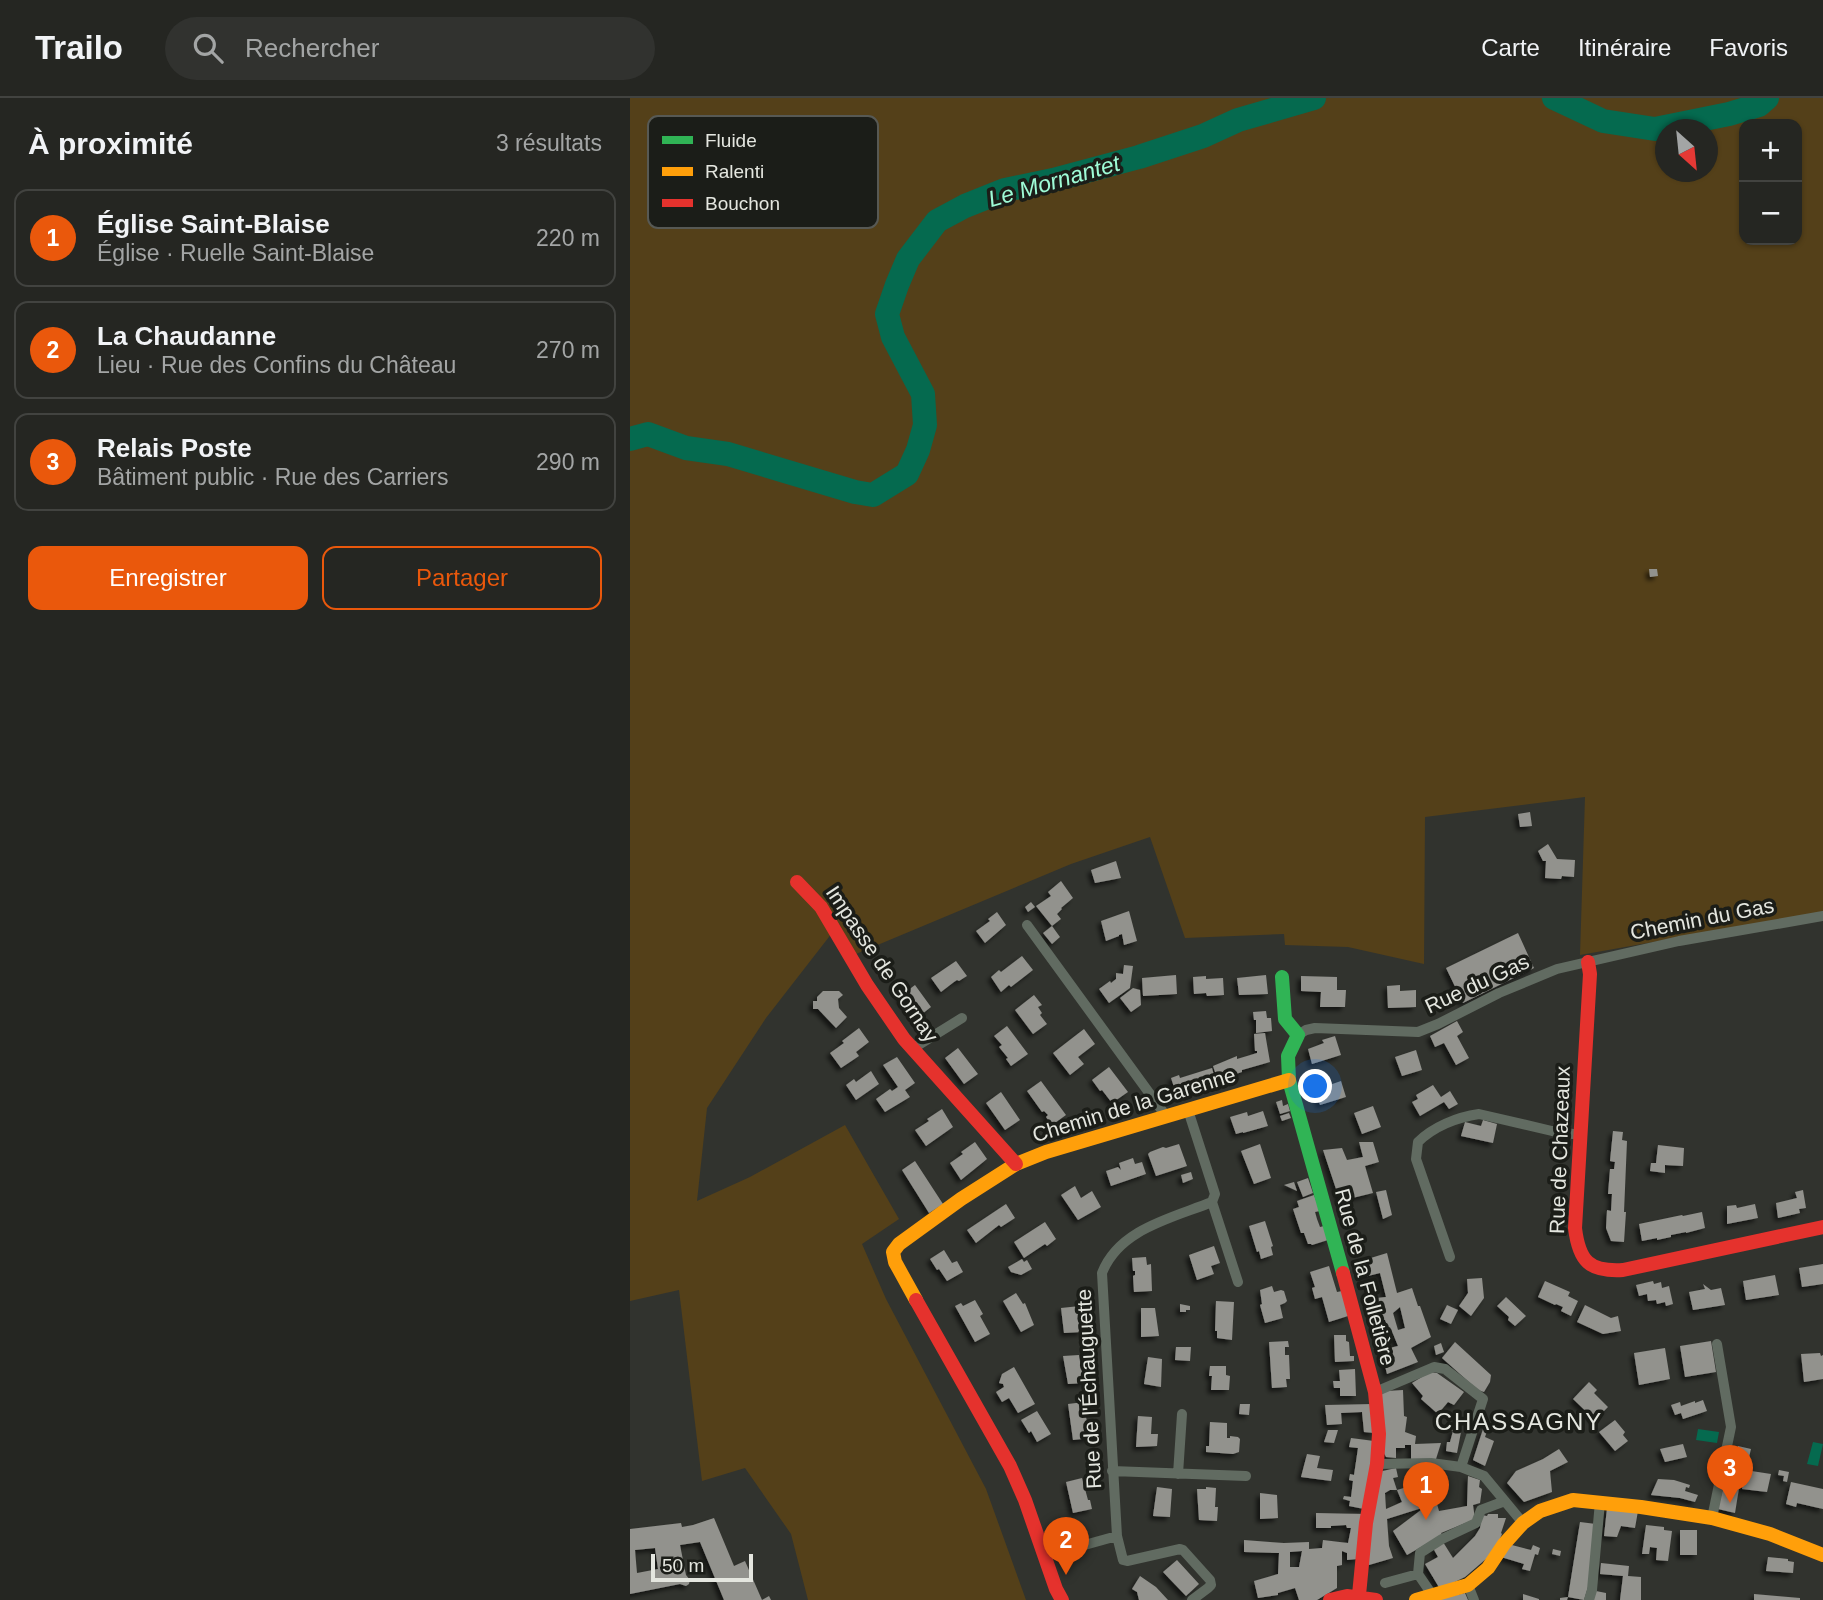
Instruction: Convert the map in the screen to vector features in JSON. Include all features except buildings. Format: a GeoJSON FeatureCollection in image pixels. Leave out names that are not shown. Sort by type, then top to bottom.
{"type":"FeatureCollection","features":[{"type":"Feature","properties":{"kind":"street","name":"Impasse de Gornay"},"geometry":{"type":"LineString","coordinates":[[797,882],[821,907],[867,985],[912,1049],[1016,1164]]}},
{"type":"Feature","properties":{"kind":"street","name":"Chemin du Gas"},"geometry":{"type":"LineString","coordinates":[[1588,962],[1679,941],[1823,916]]}},
{"type":"Feature","properties":{"kind":"street"},"geometry":{"type":"LineString","coordinates":[[1027,925],[1166,1116]]}},
{"type":"Feature","properties":{"kind":"street","name":"Rue du Gas"},"geometry":{"type":"LineString","coordinates":[[1297,1035],[1315,1028],[1418,1032],[1536,977],[1588,962]]}},
{"type":"Feature","properties":{"kind":"street","name":"Rue de Chazeaux"},"geometry":{"type":"LineString","coordinates":[[1588,962],[1590,974],[1576,1228],[1579,1252],[1585,1260],[1598,1270],[1623,1270],[1823,1227]]}},
{"type":"Feature","properties":{"kind":"street"},"geometry":{"type":"LineString","coordinates":[[1282,977],[1286,1019],[1297,1035]]}},
{"type":"Feature","properties":{"kind":"street"},"geometry":{"type":"LineString","coordinates":[[912,1049],[962,1018]]}},
{"type":"Feature","properties":{"kind":"street","name":"Rue de la Folletière"},"geometry":{"type":"LineString","coordinates":[[1297,1035],[1288,1056],[1289,1080],[1375,1392],[1379,1434],[1377,1464],[1366,1523],[1359,1595]]}},
{"type":"Feature","properties":{"kind":"street","name":"Chemin de la Garenne"},"geometry":{"type":"LineString","coordinates":[[1045,1556],[1010,1466],[895,1262],[893,1252],[899,1244],[961,1199],[1016,1164],[1046,1152],[1289,1080]]}},
{"type":"Feature","properties":{"kind":"street"},"geometry":{"type":"LineString","coordinates":[[1188,1110],[1215,1194],[1212,1202],[1238,1282]]}},
{"type":"Feature","properties":{"kind":"street"},"geometry":{"type":"LineString","coordinates":[[1450,1257],[1416,1159],[1418,1142],[1429,1131],[1467,1115],[1479,1114],[1580,1135]]}},
{"type":"Feature","properties":{"kind":"street","name":"Rue de l'Échauguette"},"geometry":{"type":"LineString","coordinates":[[1116,1536],[1102,1273],[1106,1262],[1121,1243],[1158,1223],[1212,1202]]}},
{"type":"Feature","properties":{"kind":"street"},"geometry":{"type":"LineString","coordinates":[[1712,1518],[1731,1427],[1717,1344]]}},
{"type":"Feature","properties":{"kind":"street"},"geometry":{"type":"LineString","coordinates":[[1375,1392],[1434,1367],[1445,1369],[1483,1399],[1461,1467]]}},
{"type":"Feature","properties":{"kind":"street"},"geometry":{"type":"LineString","coordinates":[[1178,1474],[1182,1415]]}},
{"type":"Feature","properties":{"kind":"street"},"geometry":{"type":"LineString","coordinates":[[1377,1464],[1431,1463],[1461,1467],[1484,1476],[1522,1523]]}},
{"type":"Feature","properties":{"kind":"street"},"geometry":{"type":"LineString","coordinates":[[1112,1471],[1246,1476]]}},
{"type":"Feature","properties":{"kind":"street"},"geometry":{"type":"LineString","coordinates":[[1416,1600],[1468,1585],[1488,1568],[1522,1523],[1539,1511],[1573,1500],[1712,1518],[1770,1534],[1823,1555]]}},
{"type":"Feature","properties":{"kind":"street"},"geometry":{"type":"LineString","coordinates":[[1433,1596],[1418,1574],[1420,1553],[1476,1523],[1481,1510],[1505,1501]]}},
{"type":"Feature","properties":{"kind":"street"},"geometry":{"type":"LineString","coordinates":[[1589,1600],[1600,1502]]}},
{"type":"Feature","properties":{"kind":"street"},"geometry":{"type":"LineString","coordinates":[[1062,1600],[1045,1556],[1116,1536],[1123,1560],[1127,1561],[1183,1550],[1210,1580],[1211,1585],[1192,1600]]}},
{"type":"Feature","properties":{"kind":"street"},"geometry":{"type":"LineString","coordinates":[[1385,1583],[1418,1574]]}},
{"type":"Feature","properties":{"kind":"street"},"geometry":{"type":"LineString","coordinates":[[1468,1585],[1474,1600]]}},
{"type":"Feature","properties":{"kind":"street"},"geometry":{"type":"LineString","coordinates":[[1330,1600],[1359,1595],[1376,1600]]}},
{"type":"Feature","properties":{"kind":"shaded area"},"geometry":{"type":"Polygon","coordinates":[[[630,98],[1823,98],[1823,912],[1580,955],[1585,797],[1425,817],[1424,964],[1348,947],[1285,945],[1284,934],[1185,938],[1150,837],[1071,864],[856,954],[839,924],[766,1018],[707,1108],[697,1201],[750,1177],[845,1125],[899,1219],[862,1244],[886,1299],[986,1489],[1026,1600],[808,1600],[791,1534],[745,1468],[702,1481],[679,1290],[630,1301],[630,98]]]}},
{"type":"Feature","properties":{"kind":"shaded area"},"geometry":{"type":"Polygon","coordinates":[[[1698,1429],[1719,1432],[1717,1443],[1696,1440],[1698,1429]]]}},
{"type":"Feature","properties":{"kind":"shaded area"},"geometry":{"type":"Polygon","coordinates":[[[1813,1442],[1823,1444],[1818,1466],[1807,1464],[1813,1442]]]}},
{"type":"Feature","properties":{"kind":"waterway","name":"Le Mornantet"},"geometry":{"type":"LineString","coordinates":[[630,439],[648,434],[686,448],[728,454],[873,495],[907,474],[925,425],[923,394],[893,337],[887,314],[908,259],[937,221],[1005,190],[1139,157],[1203,136],[1238,120],[1314,98]]}},
{"type":"Feature","properties":{"kind":"waterway","name":"Le Mornantet"},"geometry":{"type":"LineString","coordinates":[[1554,98],[1603,121],[1655,129],[1729,114],[1759,105],[1767,98]]}},
{"type":"Feature","properties":{"kind":"traffic: fast"},"geometry":{"type":"LineString","coordinates":[[1282,977],[1285,1019],[1298,1035],[1288,1056],[1289,1080],[1343,1273]]}},
{"type":"Feature","properties":{"kind":"traffic: slow"},"geometry":{"type":"LineString","coordinates":[[916,1300],[895,1262],[893,1252],[899,1244],[961,1199],[1016,1164],[1046,1152],[1289,1080]]}},
{"type":"Feature","properties":{"kind":"traffic: slow"},"geometry":{"type":"LineString","coordinates":[[1416,1600],[1468,1585],[1488,1568],[1504,1544],[1523,1523],[1540,1511],[1573,1500],[1712,1518],[1770,1534],[1823,1555]]}},
{"type":"Feature","properties":{"kind":"traffic: jam"},"geometry":{"type":"LineString","coordinates":[[797,882],[821,907],[867,985],[904,1039],[1016,1164]]}},
{"type":"Feature","properties":{"kind":"traffic: jam"},"geometry":{"type":"LineString","coordinates":[[1588,962],[1590,974],[1575,1228],[1579,1249],[1588,1262],[1602,1269],[1623,1270],[1823,1227]]}},
{"type":"Feature","properties":{"kind":"traffic: jam"},"geometry":{"type":"LineString","coordinates":[[1343,1273],[1375,1392],[1379,1434],[1359,1595]]}},
{"type":"Feature","properties":{"kind":"traffic: jam"},"geometry":{"type":"LineString","coordinates":[[916,1300],[1010,1466],[1062,1600]]}},
{"type":"Feature","properties":{"kind":"traffic: jam"},"geometry":{"type":"LineString","coordinates":[[1330,1600],[1347,1596],[1376,1600]]}},
{"type":"Feature","properties":{"kind":"place","name":"Relais Poste"},"geometry":{"type":"Point","coordinates":[1730,1503]}},
{"type":"Feature","properties":{"kind":"place","name":"Église Saint-Blaise"},"geometry":{"type":"Point","coordinates":[1426,1520]}},
{"type":"Feature","properties":{"kind":"place","name":"La Chaudanne"},"geometry":{"type":"Point","coordinates":[1066,1575]}},
{"type":"Feature","properties":{"kind":"district","name":"CHASSAGNY"},"geometry":{"type":"Point","coordinates":[1519,1422]}}]}
